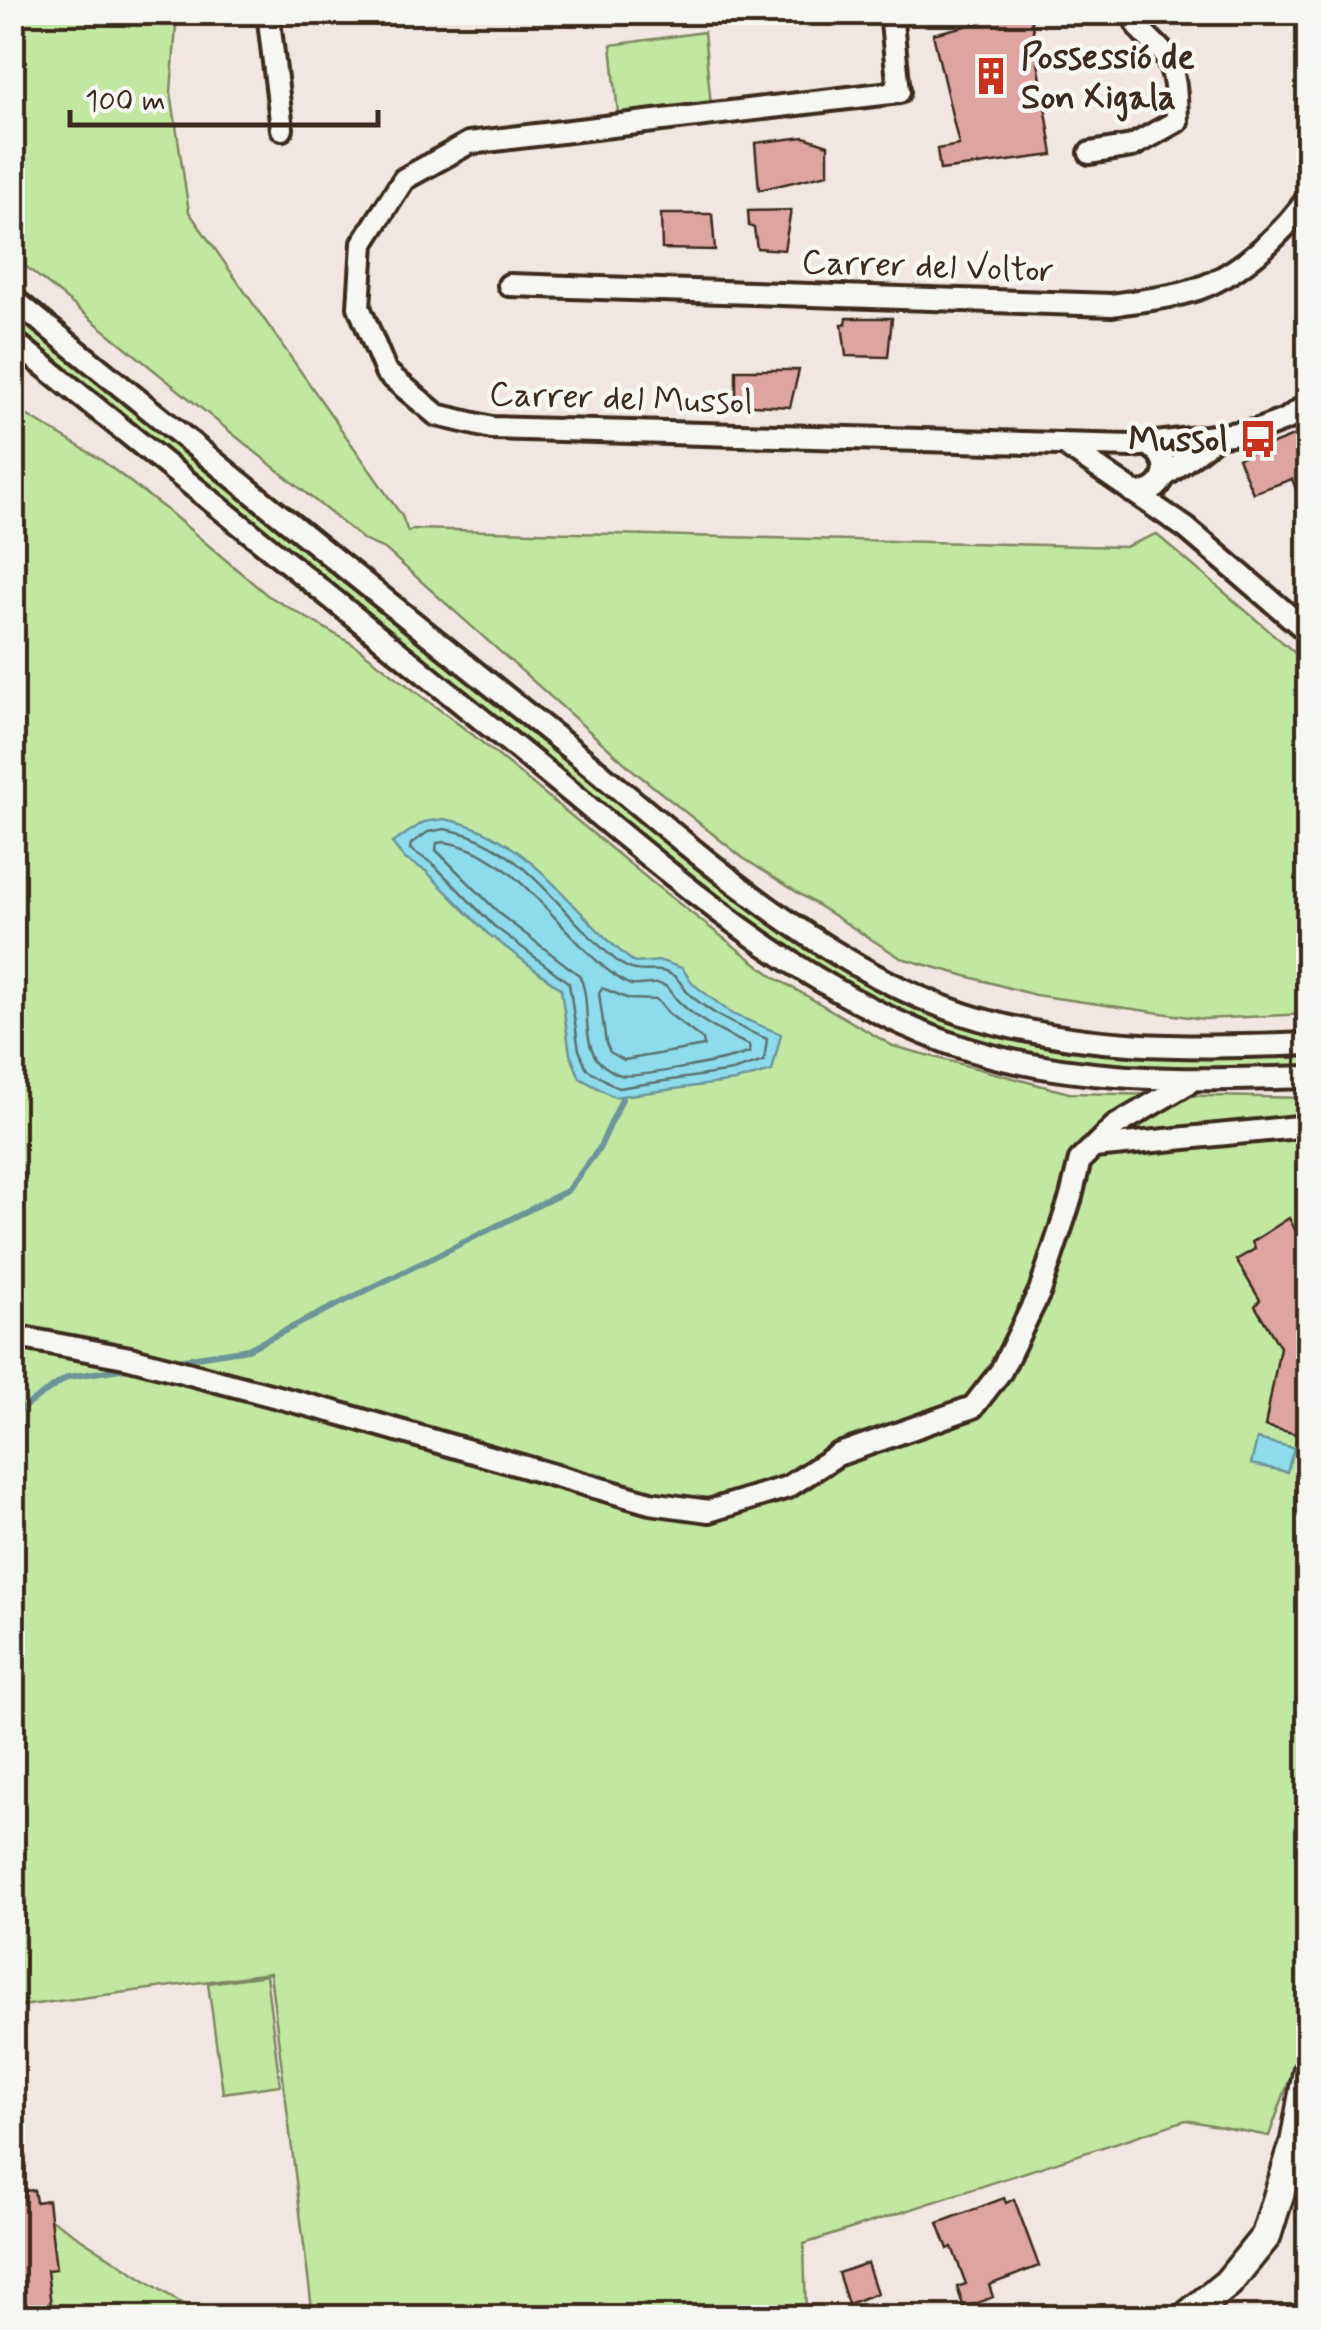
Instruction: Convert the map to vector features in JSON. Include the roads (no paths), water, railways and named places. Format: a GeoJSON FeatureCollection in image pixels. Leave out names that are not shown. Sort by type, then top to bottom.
{"type":"FeatureCollection","features":[{"type":"Feature","properties":{"kind":"street"},"geometry":{"type":"LineString","coordinates":[[268,12],[282,128]]}},
{"type":"Feature","properties":{"kind":"street","name":"Carrer del Mussol"},"geometry":{"type":"LineString","coordinates":[[891,12],[899,92],[469,143],[404,179],[364,243],[359,307],[386,372],[437,415],[492,428],[1139,445],[1216,437],[1271,425],[1288,419],[1308,404]]}},
{"type":"Feature","properties":{"kind":"street"},"geometry":{"type":"LineString","coordinates":[[1090,152],[1132,146],[1177,120],[1175,83],[1166,58],[1135,26],[1133,12]]}},
{"type":"Feature","properties":{"kind":"street","name":"Carrer del Voltor"},"geometry":{"type":"LineString","coordinates":[[508,284],[1112,305],[1194,291],[1251,259],[1291,222],[1308,198]]}},
{"type":"Feature","properties":{"kind":"street"},"geometry":{"type":"LineString","coordinates":[[12,298],[712,863],[844,957],[894,986],[963,1014],[1036,1032],[1180,1047],[1308,1044]]}},
{"type":"Feature","properties":{"kind":"street"},"geometry":{"type":"LineString","coordinates":[[12,340],[694,890],[830,987],[882,1016],[952,1044],[1028,1064],[1106,1076],[1190,1082],[1308,1076]]}},
{"type":"Feature","properties":{"kind":"street","name":"Carrer del Mussol"},"geometry":{"type":"LineString","coordinates":[[1163,480],[1216,437]]}},
{"type":"Feature","properties":{"kind":"street"},"geometry":{"type":"LineString","coordinates":[[1163,480],[1148,493],[1126,486],[1117,465],[1124,451],[1139,445],[1155,448],[1165,460],[1163,480],[1186,528]]}},
{"type":"Feature","properties":{"kind":"street"},"geometry":{"type":"LineString","coordinates":[[1067,446],[1186,528],[1308,632]]}},
{"type":"Feature","properties":{"kind":"street"},"geometry":{"type":"LineString","coordinates":[[12,1336],[130,1358],[650,1502],[709,1511],[788,1488],[837,1456],[972,1407],[1000,1372],[1040,1291],[1080,1160],[1114,1126],[1190,1082]]}},
{"type":"Feature","properties":{"kind":"street"},"geometry":{"type":"LineString","coordinates":[[1094,1147],[1308,1126]]}},
{"type":"Feature","properties":{"kind":"street"},"geometry":{"type":"LineString","coordinates":[[1185,2318],[1228,2284],[1266,2236],[1295,2143],[1308,2071]]}},
{"type":"Feature","properties":{"kind":"water"},"geometry":{"type":"Polygon","coordinates":[[[444,819],[475,827],[526,858],[635,963],[661,961],[682,968],[693,984],[732,1014],[781,1034],[772,1071],[735,1081],[614,1097],[580,1078],[570,1054],[561,989],[487,933],[426,871],[405,859],[392,843],[424,822],[444,819]]]}},
{"type":"Feature","properties":{"kind":"water"},"geometry":{"type":"Polygon","coordinates":[[[1257,1439],[1294,1448],[1287,1472],[1251,1464],[1257,1439]]]}},
{"type":"Feature","properties":{"kind":"waterway"},"geometry":{"type":"LineString","coordinates":[[171,1361],[248,1349],[567,1191],[599,1149],[622,1099]]}},
{"type":"Feature","properties":{"kind":"waterway"},"geometry":{"type":"LineString","coordinates":[[12,1415],[68,1377],[134,1367]]}},
{"type":"Feature","properties":{"kind":"place","name":"Possessió de Son Xigala"},"geometry":{"type":"Point","coordinates":[991,76]}},
{"type":"Feature","properties":{"kind":"place","name":"Mussol"},"geometry":{"type":"Point","coordinates":[1258,439]}}]}
